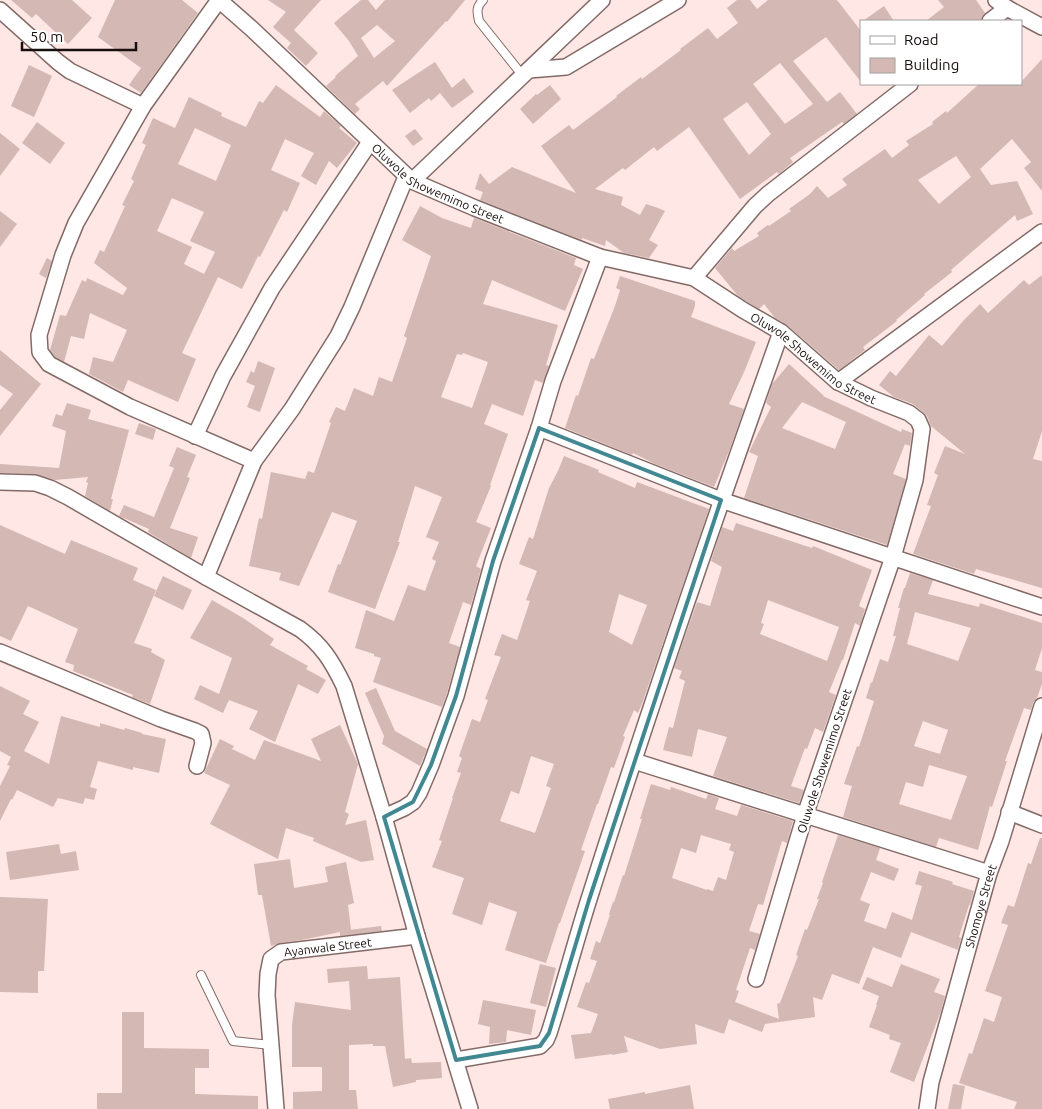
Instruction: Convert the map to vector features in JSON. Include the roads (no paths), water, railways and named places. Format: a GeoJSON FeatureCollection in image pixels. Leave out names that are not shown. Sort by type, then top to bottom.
{"type":"FeatureCollection","features":[{"type":"Feature","properties":{"kind":"street"},"geometry":{"type":"LineString","coordinates":[[219,0],[143,106],[76,223],[60,263],[39,336],[40,352],[49,364],[130,407],[254,462]]}},
{"type":"Feature","properties":{"kind":"street","name":"Oluwole Showemimo Street"},"geometry":{"type":"LineString","coordinates":[[219,0],[410,179],[475,208],[600,257],[694,278],[781,332],[838,382],[909,413],[918,420],[922,429],[915,480],[892,557],[805,815],[756,979]]}},
{"type":"Feature","properties":{"kind":"street"},"geometry":{"type":"LineString","coordinates":[[206,577],[254,462],[292,409],[338,336],[410,179],[526,73],[602,0]]}},
{"type":"Feature","properties":{"kind":"street"},"geometry":{"type":"LineString","coordinates":[[526,73],[566,67],[678,0]]}},
{"type":"Feature","properties":{"kind":"street"},"geometry":{"type":"LineString","coordinates":[[991,20],[1002,4],[1042,27]]}},
{"type":"Feature","properties":{"kind":"street"},"geometry":{"type":"LineString","coordinates":[[0,10],[70,71],[143,106]]}},
{"type":"Feature","properties":{"kind":"street"},"geometry":{"type":"LineString","coordinates":[[694,278],[755,206],[909,85]]}},
{"type":"Feature","properties":{"kind":"street"},"geometry":{"type":"LineString","coordinates":[[195,436],[223,376],[272,288],[370,142]]}},
{"type":"Feature","properties":{"kind":"street"},"geometry":{"type":"LineString","coordinates":[[838,382],[1042,232]]}},
{"type":"Feature","properties":{"kind":"street"},"geometry":{"type":"LineString","coordinates":[[384,817],[413,802],[431,765],[456,696],[493,561],[539,428],[553,381],[600,257]]}},
{"type":"Feature","properties":{"kind":"street"},"geometry":{"type":"LineString","coordinates":[[456,1060],[540,1046],[546,1040],[555,1016],[588,900],[634,761],[721,500],[781,332]]}},
{"type":"Feature","properties":{"kind":"street"},"geometry":{"type":"LineString","coordinates":[[539,428],[721,500],[1042,607]]}},
{"type":"Feature","properties":{"kind":"street"},"geometry":{"type":"LineString","coordinates":[[0,482],[35,483],[68,497],[300,629],[313,638],[324,650],[344,686],[470,1109]]}},
{"type":"Feature","properties":{"kind":"street"},"geometry":{"type":"LineString","coordinates":[[0,652],[143,712],[201,734],[203,743],[197,766]]}},
{"type":"Feature","properties":{"kind":"street","name":"Shomoye Street"},"geometry":{"type":"LineString","coordinates":[[927,1109],[931,1082],[989,873],[1001,841],[1008,812],[1042,706]]}},
{"type":"Feature","properties":{"kind":"street"},"geometry":{"type":"LineString","coordinates":[[634,761],[989,873]]}},
{"type":"Feature","properties":{"kind":"street"},"geometry":{"type":"LineString","coordinates":[[1008,812],[1042,825]]}},
{"type":"Feature","properties":{"kind":"street","name":"Ayanwale Street"},"geometry":{"type":"LineString","coordinates":[[276,1109],[267,995],[271,959],[281,952],[417,936]]}},
{"type":"Feature","properties":{"kind":"lane"},"geometry":{"type":"LineString","coordinates":[[482,0],[476,11],[479,21],[526,73]]}},
{"type":"Feature","properties":{"kind":"lane"},"geometry":{"type":"LineString","coordinates":[[201,975],[233,1041],[271,1045]]}}]}
